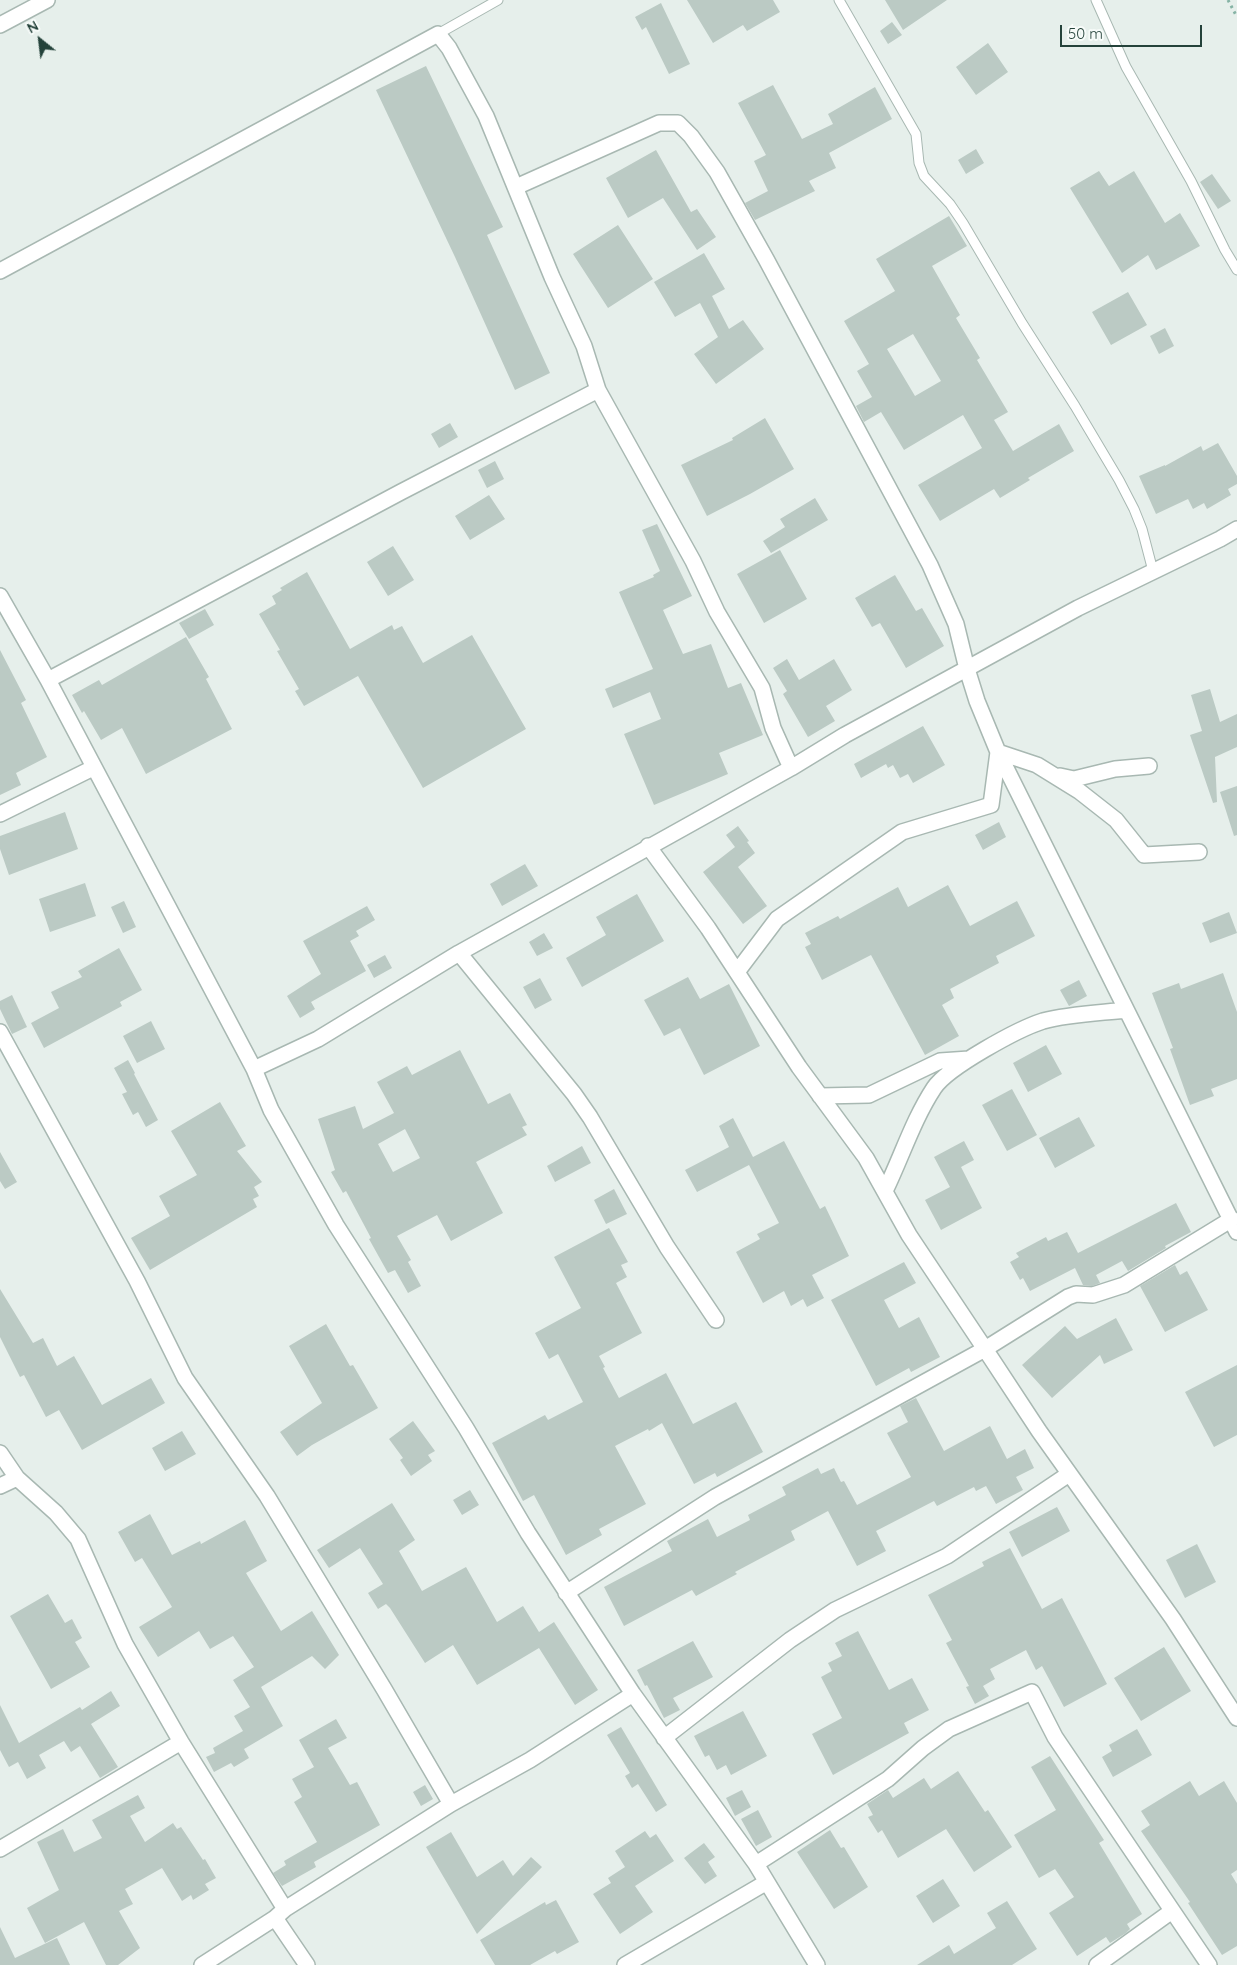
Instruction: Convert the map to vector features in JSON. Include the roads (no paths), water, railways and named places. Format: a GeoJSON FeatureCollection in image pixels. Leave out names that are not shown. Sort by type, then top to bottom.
{"type":"FeatureCollection","features":[{"type":"Feature","properties":{"kind":"street"},"geometry":{"type":"LineString","coordinates":[[0,25],[47,0]]}},
{"type":"Feature","properties":{"kind":"street"},"geometry":{"type":"LineString","coordinates":[[0,271],[438,34],[449,48],[486,116],[552,277],[584,346],[598,390],[693,561],[717,612],[762,688],[773,728],[791,768]]}},
{"type":"Feature","properties":{"kind":"street"},"geometry":{"type":"LineString","coordinates":[[516,187],[659,123],[678,123],[691,136],[717,172],[766,259],[930,565],[956,624],[977,701],[998,752],[1234,1225],[1124,1285],[1093,1295],[1076,1294],[1068,1297],[985,1349],[715,1497],[566,1593]]}},
{"type":"Feature","properties":{"kind":"street"},"geometry":{"type":"LineString","coordinates":[[48,680],[401,492],[598,390]]}},
{"type":"Feature","properties":{"kind":"street"},"geometry":{"type":"LineString","coordinates":[[254,1069],[318,1039],[459,953],[791,768],[845,735],[1078,608],[1237,529]]}},
{"type":"Feature","properties":{"kind":"street"},"geometry":{"type":"LineString","coordinates":[[0,596],[48,680],[254,1069],[271,1110],[336,1225],[466,1428],[528,1534],[566,1593],[633,1694],[756,1864],[817,1965]]}},
{"type":"Feature","properties":{"kind":"street"},"geometry":{"type":"LineString","coordinates":[[998,752],[1037,766],[1079,790],[1116,820],[1144,855],[1199,852]]}},
{"type":"Feature","properties":{"kind":"street"},"geometry":{"type":"LineString","coordinates":[[737,972],[777,919],[902,832],[991,805],[998,752]]}},
{"type":"Feature","properties":{"kind":"street"},"geometry":{"type":"LineString","coordinates":[[1051,774],[1074,780],[1115,769],[1149,766]]}},
{"type":"Feature","properties":{"kind":"street"},"geometry":{"type":"LineString","coordinates":[[0,814],[94,768]]}},
{"type":"Feature","properties":{"kind":"street"},"geometry":{"type":"LineString","coordinates":[[648,846],[708,928],[820,1096],[866,1158],[909,1234],[985,1349],[1069,1474],[1173,1619],[1237,1718]]}},
{"type":"Feature","properties":{"kind":"street"},"geometry":{"type":"LineString","coordinates":[[459,953],[574,1094],[590,1117],[667,1247],[716,1320]]}},
{"type":"Feature","properties":{"kind":"street"},"geometry":{"type":"LineString","coordinates":[[885,1191],[900,1161],[913,1125],[935,1087],[948,1073],[970,1058],[1044,1021],[1126,1010]]}},
{"type":"Feature","properties":{"kind":"street"},"geometry":{"type":"LineString","coordinates":[[1,1034],[137,1281],[185,1378],[267,1496],[452,1804]]}},
{"type":"Feature","properties":{"kind":"street"},"geometry":{"type":"LineString","coordinates":[[820,1096],[869,1095],[940,1061],[970,1058]]}},
{"type":"Feature","properties":{"kind":"street"},"geometry":{"type":"LineString","coordinates":[[0,1453],[17,1478],[56,1512],[78,1539],[125,1644],[280,1913],[307,1965]]}},
{"type":"Feature","properties":{"kind":"street"},"geometry":{"type":"LineString","coordinates":[[664,1738],[790,1640],[835,1610],[947,1556],[1069,1474]]}},
{"type":"Feature","properties":{"kind":"street"},"geometry":{"type":"LineString","coordinates":[[0,1486],[17,1478]]}},
{"type":"Feature","properties":{"kind":"street"},"geometry":{"type":"LineString","coordinates":[[756,1864],[888,1779],[923,1748],[949,1729],[1032,1692],[1055,1737],[1209,1965]]}},
{"type":"Feature","properties":{"kind":"street"},"geometry":{"type":"LineString","coordinates":[[202,1965],[452,1804],[530,1760],[633,1694]]}},
{"type":"Feature","properties":{"kind":"street"},"geometry":{"type":"LineString","coordinates":[[0,1849],[181,1742]]}},
{"type":"Feature","properties":{"kind":"street"},"geometry":{"type":"LineString","coordinates":[[625,1965],[767,1882]]}},
{"type":"Feature","properties":{"kind":"street"},"geometry":{"type":"LineString","coordinates":[[1097,1965],[1172,1911]]}},
{"type":"Feature","properties":{"kind":"lane"},"geometry":{"type":"LineString","coordinates":[[438,34],[498,0]]}},
{"type":"Feature","properties":{"kind":"lane"},"geometry":{"type":"LineString","coordinates":[[839,0],[916,134],[919,163],[924,176],[950,204],[963,223],[1119,480],[1142,529],[1153,572]]}},
{"type":"Feature","properties":{"kind":"lane"},"geometry":{"type":"LineString","coordinates":[[1096,0],[1126,67],[1191,181],[1237,270]]}}]}
